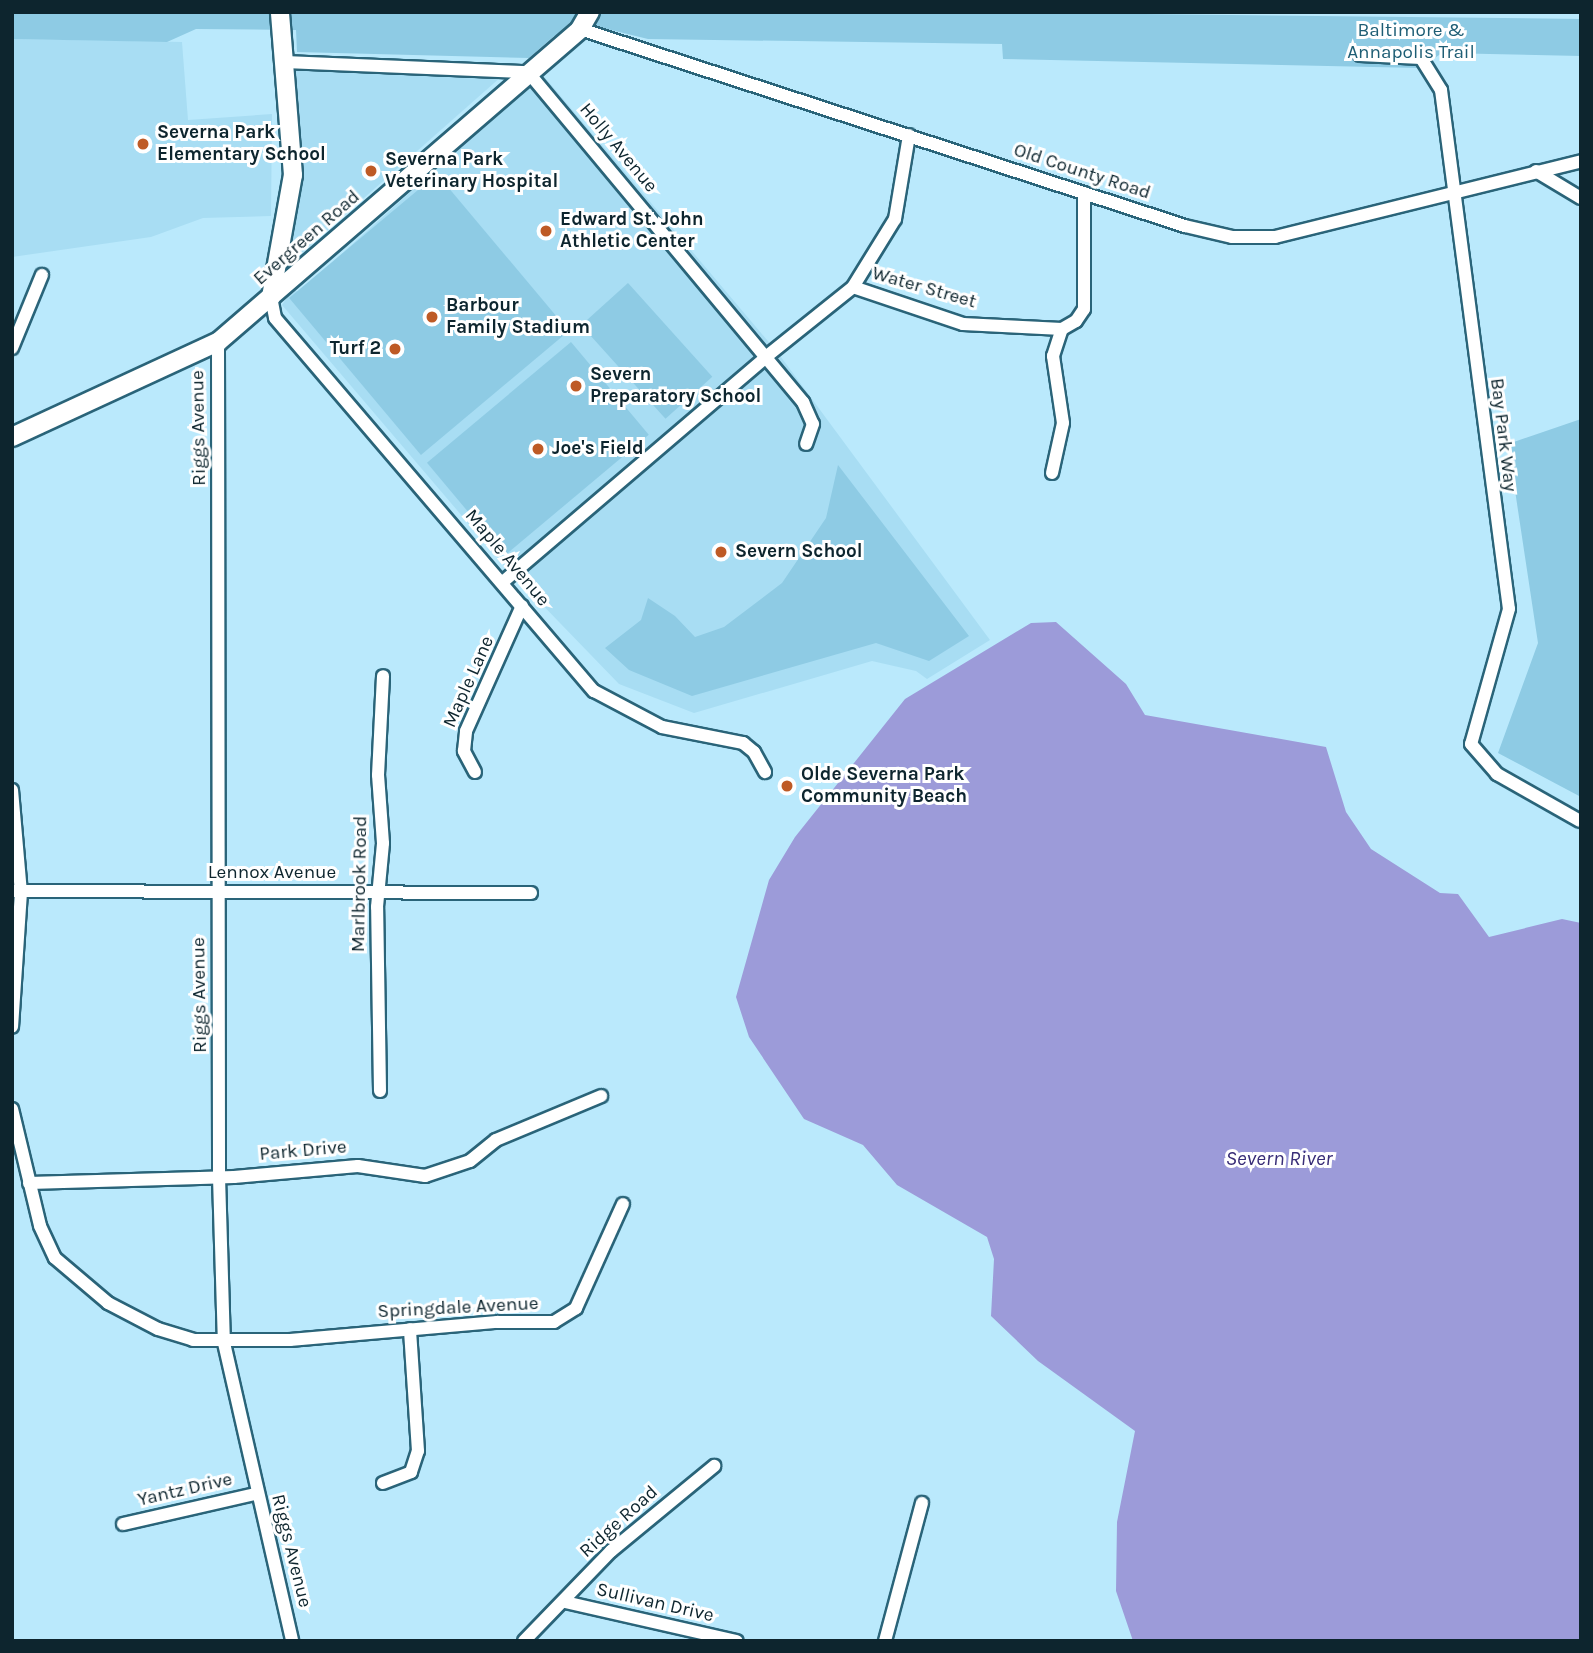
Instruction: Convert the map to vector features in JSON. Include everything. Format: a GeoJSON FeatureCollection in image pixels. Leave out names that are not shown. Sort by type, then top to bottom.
{"type":"FeatureCollection","features":[{"type":"Feature","properties":{"kind":"street"},"geometry":{"type":"LineString","coordinates":[[271,297],[293,175],[281,12]]}},
{"type":"Feature","properties":{"kind":"street","name":"Evergreen Road"},"geometry":{"type":"LineString","coordinates":[[12,437],[218,342],[580,29],[590,12]]}},
{"type":"Feature","properties":{"kind":"street","name":"Old County Road"},"geometry":{"type":"LineString","coordinates":[[580,29],[1203,232],[1257,239],[1326,226],[1452,190],[1581,161]]}},
{"type":"Feature","properties":{"kind":"street","name":"Bay Park Way"},"geometry":{"type":"LineString","coordinates":[[1360,55],[1421,58],[1434,72],[1441,90],[1509,609],[1471,744],[1497,774],[1580,821]]}},
{"type":"Feature","properties":{"kind":"street"},"geometry":{"type":"LineString","coordinates":[[285,62],[528,72]]}},
{"type":"Feature","properties":{"kind":"street","name":"Holly Avenue"},"geometry":{"type":"LineString","coordinates":[[528,72],[803,402],[813,424],[806,444]]}},
{"type":"Feature","properties":{"kind":"street"},"geometry":{"type":"LineString","coordinates":[[853,288],[894,219],[903,190],[909,135]]}},
{"type":"Feature","properties":{"kind":"street"},"geometry":{"type":"LineString","coordinates":[[1536,171],[1581,198]]}},
{"type":"Feature","properties":{"kind":"street"},"geometry":{"type":"LineString","coordinates":[[1052,473],[1063,423],[1053,356],[1062,328],[1076,321],[1084,309],[1084,193]]}},
{"type":"Feature","properties":{"kind":"street"},"geometry":{"type":"LineString","coordinates":[[12,348],[42,275]]}},
{"type":"Feature","properties":{"kind":"street","name":"Water Street"},"geometry":{"type":"LineString","coordinates":[[504,581],[767,356],[853,288],[962,324],[1062,328]]}},
{"type":"Feature","properties":{"kind":"street","name":"Maple Avenue"},"geometry":{"type":"LineString","coordinates":[[271,297],[275,318],[504,581],[594,691],[662,727],[743,743],[754,752],[765,772]]}},
{"type":"Feature","properties":{"kind":"street","name":"Riggs Avenue"},"geometry":{"type":"LineString","coordinates":[[218,342],[219,1177],[224,1343],[289,1640]]}},
{"type":"Feature","properties":{"kind":"street","name":"Maple Lane"},"geometry":{"type":"LineString","coordinates":[[475,772],[464,751],[466,731],[522,606]]}},
{"type":"Feature","properties":{"kind":"street","name":"Marlbrook Road"},"geometry":{"type":"LineString","coordinates":[[380,1091],[383,676]]}},
{"type":"Feature","properties":{"kind":"street"},"geometry":{"type":"LineString","coordinates":[[12,790],[17,892],[12,1027]]}},
{"type":"Feature","properties":{"kind":"street","name":"Lennox Avenue"},"geometry":{"type":"LineString","coordinates":[[17,892],[531,893]]}},
{"type":"Feature","properties":{"kind":"street","name":"Park Drive"},"geometry":{"type":"LineString","coordinates":[[29,1183],[219,1177],[358,1166],[404,1177],[425,1177],[459,1166],[496,1140],[601,1096]]}},
{"type":"Feature","properties":{"kind":"street","name":"Springdale Avenue"},"geometry":{"type":"LineString","coordinates":[[12,1109],[29,1183],[48,1245],[72,1275],[108,1303],[158,1329],[224,1343],[410,1329],[554,1322],[568,1317],[588,1285],[623,1204]]}},
{"type":"Feature","properties":{"kind":"street"},"geometry":{"type":"LineString","coordinates":[[383,1483],[411,1472],[418,1451],[410,1329]]}},
{"type":"Feature","properties":{"kind":"street","name":"Ridge Road"},"geometry":{"type":"LineString","coordinates":[[524,1641],[565,1602],[611,1551],[714,1466]]}},
{"type":"Feature","properties":{"kind":"street","name":"Yantz Drive"},"geometry":{"type":"LineString","coordinates":[[122,1524],[255,1494]]}},
{"type":"Feature","properties":{"kind":"street"},"geometry":{"type":"LineString","coordinates":[[885,1641],[922,1503]]}},
{"type":"Feature","properties":{"kind":"street","name":"Sullivan Drive"},"geometry":{"type":"LineString","coordinates":[[565,1602],[737,1641]]}},
{"type":"Feature","properties":{"kind":"shaded area","name":"Severna Park Elementary School"},"geometry":{"type":"Polygon","coordinates":[[[12,39],[182,42],[188,120],[272,114],[271,216],[203,218],[151,237],[12,257],[12,39]]]}},
{"type":"Feature","properties":{"kind":"shaded area"},"geometry":{"type":"Polygon","coordinates":[[[294,66],[502,76],[287,266],[294,66]]]}},
{"type":"Feature","properties":{"kind":"shaded area","name":"Severn Preparatory School"},"geometry":{"type":"Polygon","coordinates":[[[542,74],[778,353],[990,640],[927,679],[916,671],[872,661],[694,713],[619,684],[503,564],[282,305],[293,289],[299,292],[542,74]]]}},
{"type":"Feature","properties":{"kind":"green space","name":"Baltimore & Annapolis Trail"},"geometry":{"type":"Polygon","coordinates":[[[12,12],[969,12],[1581,19],[1581,56],[1442,53],[1420,68],[1003,59],[1002,44],[648,39],[603,28],[554,36],[529,58],[297,52],[296,30],[196,29],[167,42],[12,39],[12,12]]]}},
{"type":"Feature","properties":{"kind":"green space","name":"Barbour Family Stadium"},"geometry":{"type":"Polygon","coordinates":[[[437,174],[569,331],[421,455],[289,298],[437,174]]]}},
{"type":"Feature","properties":{"kind":"green space"},"geometry":{"type":"Polygon","coordinates":[[[628,283],[712,377],[665,419],[581,325],[628,283]]]}},
{"type":"Feature","properties":{"kind":"green space","name":"Joe's Field"},"geometry":{"type":"Polygon","coordinates":[[[571,342],[649,435],[505,556],[427,463],[571,342]]]}},
{"type":"Feature","properties":{"kind":"green space"},"geometry":{"type":"Polygon","coordinates":[[[1581,419],[1581,797],[1498,753],[1538,643],[1508,444],[1581,419]]]}},
{"type":"Feature","properties":{"kind":"green space"},"geometry":{"type":"Polygon","coordinates":[[[838,465],[969,636],[929,661],[876,643],[692,696],[629,670],[605,648],[641,620],[648,598],[675,616],[695,637],[724,627],[782,583],[826,518],[838,465]]]}},
{"type":"Feature","properties":{"kind":"water","name":"Severn River"},"geometry":{"type":"Polygon","coordinates":[[[1056,622],[1126,684],[1145,715],[1326,747],[1346,812],[1371,849],[1440,893],[1458,894],[1489,937],[1562,919],[1581,923],[1581,1641],[1133,1641],[1116,1591],[1117,1522],[1135,1431],[1038,1361],[991,1316],[994,1259],[987,1237],[897,1185],[863,1145],[804,1119],[749,1037],[736,997],[769,880],[795,837],[905,699],[1031,623],[1056,622]]]}},
{"type":"Feature","properties":{"kind":"place","name":"Severna Park Elementary School"},"geometry":{"type":"Point","coordinates":[143,144]}},
{"type":"Feature","properties":{"kind":"place","name":"Severna Park Veterinary Hospital"},"geometry":{"type":"Point","coordinates":[371,171]}},
{"type":"Feature","properties":{"kind":"place","name":"Edward St. John Athletic Center"},"geometry":{"type":"Point","coordinates":[546,231]}},
{"type":"Feature","properties":{"kind":"place","name":"Barbour Family Stadium"},"geometry":{"type":"Point","coordinates":[432,317]}},
{"type":"Feature","properties":{"kind":"place","name":"Turf 2"},"geometry":{"type":"Point","coordinates":[395,349]}},
{"type":"Feature","properties":{"kind":"place","name":"Severn Preparatory School"},"geometry":{"type":"Point","coordinates":[576,386]}},
{"type":"Feature","properties":{"kind":"place","name":"Joe's Field"},"geometry":{"type":"Point","coordinates":[538,449]}},
{"type":"Feature","properties":{"kind":"place","name":"Severn School"},"geometry":{"type":"Point","coordinates":[721,552]}},
{"type":"Feature","properties":{"kind":"place","name":"Olde Severna Park Community Beach"},"geometry":{"type":"Point","coordinates":[787,786]}}]}
